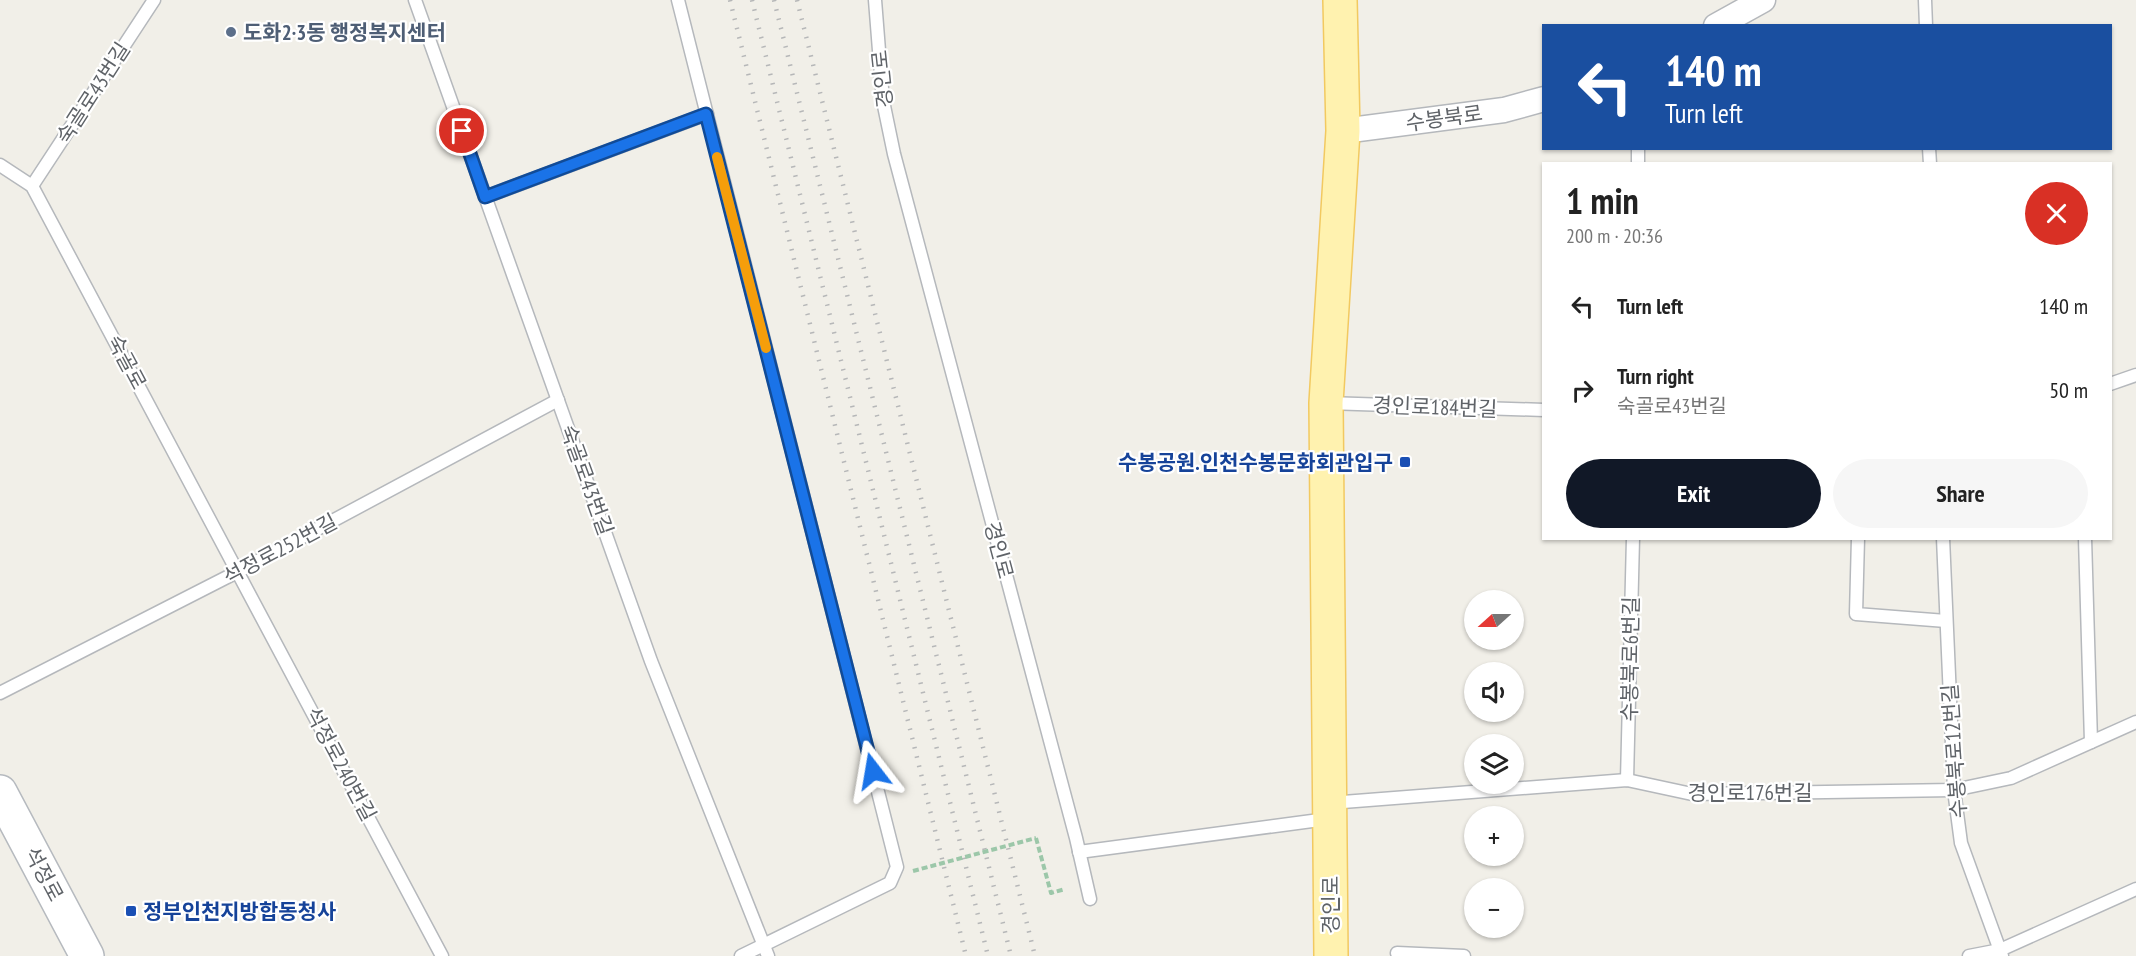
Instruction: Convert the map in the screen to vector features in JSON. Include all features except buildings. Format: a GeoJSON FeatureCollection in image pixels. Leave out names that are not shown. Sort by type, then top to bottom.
{"type":"FeatureCollection","features":[{"type":"Feature","properties":{"kind":"main road","name":"경인로"},"geometry":{"type":"LineString","coordinates":[[1331,956],[1326,403],[1343,131],[1340,0]]}},
{"type":"Feature","properties":{"kind":"main road","name":"석정로"},"geometry":{"type":"LineString","coordinates":[[0,792],[87,956]]}},
{"type":"Feature","properties":{"kind":"street"},"geometry":{"type":"LineString","coordinates":[[1720,24],[1763,0]]}},
{"type":"Feature","properties":{"kind":"street","name":"수봉북로"},"geometry":{"type":"LineString","coordinates":[[1343,131],[1504,110],[1542,100]]}},
{"type":"Feature","properties":{"kind":"lane","name":"숙골로43번길"},"geometry":{"type":"LineString","coordinates":[[32,186],[154,0]]}},
{"type":"Feature","properties":{"kind":"lane","name":"숙골로43번길"},"geometry":{"type":"LineString","coordinates":[[415,0],[651,661],[765,950]]}},
{"type":"Feature","properties":{"kind":"lane"},"geometry":{"type":"LineString","coordinates":[[678,0],[897,867],[890,883],[765,950],[741,956]]}},
{"type":"Feature","properties":{"kind":"lane","name":"경인로"},"geometry":{"type":"LineString","coordinates":[[874,0],[883,101],[894,154],[1090,899]]}},
{"type":"Feature","properties":{"kind":"lane"},"geometry":{"type":"LineString","coordinates":[[1925,0],[1926,24]]}},
{"type":"Feature","properties":{"kind":"lane"},"geometry":{"type":"LineString","coordinates":[[485,197],[706,114]]}},
{"type":"Feature","properties":{"kind":"lane","name":"숙골로"},"geometry":{"type":"LineString","coordinates":[[0,165],[32,186],[239,571]]}},
{"type":"Feature","properties":{"kind":"lane"},"geometry":{"type":"LineString","coordinates":[[2112,383],[2136,375]]}},
{"type":"Feature","properties":{"kind":"lane","name":"석정로252번길"},"geometry":{"type":"LineString","coordinates":[[0,693],[239,571],[558,400]]}},
{"type":"Feature","properties":{"kind":"lane","name":"경인로184번길"},"geometry":{"type":"LineString","coordinates":[[1326,403],[1542,410]]}},
{"type":"Feature","properties":{"kind":"lane","name":"수봉북로6번길"},"geometry":{"type":"LineString","coordinates":[[1627,780],[1633,540]]}},
{"type":"Feature","properties":{"kind":"lane"},"geometry":{"type":"LineString","coordinates":[[1858,540],[1856,614],[1946,621]]}},
{"type":"Feature","properties":{"kind":"lane","name":"수봉북로12번길"},"geometry":{"type":"LineString","coordinates":[[1943,540],[1954,790],[1961,843],[2001,953]]}},
{"type":"Feature","properties":{"kind":"lane"},"geometry":{"type":"LineString","coordinates":[[2085,540],[2091,742]]}},
{"type":"Feature","properties":{"kind":"lane","name":"석정로240번길"},"geometry":{"type":"LineString","coordinates":[[239,571],[442,956]]}},
{"type":"Feature","properties":{"kind":"lane","name":"경인로176번길"},"geometry":{"type":"LineString","coordinates":[[1329,811],[1627,780],[1692,795],[1954,790],[2011,778],[2136,722]]}},
{"type":"Feature","properties":{"kind":"lane"},"geometry":{"type":"LineString","coordinates":[[1079,852],[1329,811]]}},
{"type":"Feature","properties":{"kind":"lane"},"geometry":{"type":"LineString","coordinates":[[1969,956],[2001,953],[2136,889]]}},
{"type":"Feature","properties":{"kind":"lane"},"geometry":{"type":"LineString","coordinates":[[1397,953],[1464,956]]}},
{"type":"Feature","properties":{"kind":"path"},"geometry":{"type":"LineString","coordinates":[[914,871],[1036,838],[1051,893]]}},
{"type":"Feature","properties":{"kind":"railway"},"geometry":{"type":"LineString","coordinates":[[730,0],[966,956]]}},
{"type":"Feature","properties":{"kind":"railway"},"geometry":{"type":"LineString","coordinates":[[752,0],[988,956]]}},
{"type":"Feature","properties":{"kind":"railway"},"geometry":{"type":"LineString","coordinates":[[774,0],[1011,956]]}},
{"type":"Feature","properties":{"kind":"railway"},"geometry":{"type":"LineString","coordinates":[[797,0],[1035,956]]}},
{"type":"Feature","properties":{"kind":"slow traffic"},"geometry":{"type":"LineString","coordinates":[[717,157],[766,348]]}},
{"type":"Feature","properties":{"kind":"place","name":"도화2·3동 행정복지센터"},"geometry":{"type":"Point","coordinates":[231,32]}},
{"type":"Feature","properties":{"kind":"place","name":"수봉공원.인천수봉문화회관입구"},"geometry":{"type":"Point","coordinates":[1405,462]}},
{"type":"Feature","properties":{"kind":"place","name":"정부인천지방합동청사"},"geometry":{"type":"Point","coordinates":[131,911]}},
{"type":"Feature","properties":{"kind":"route"},"geometry":{"type":"LineString","coordinates":[[462,131],[485,197],[706,114],[873,771]]}}]}
